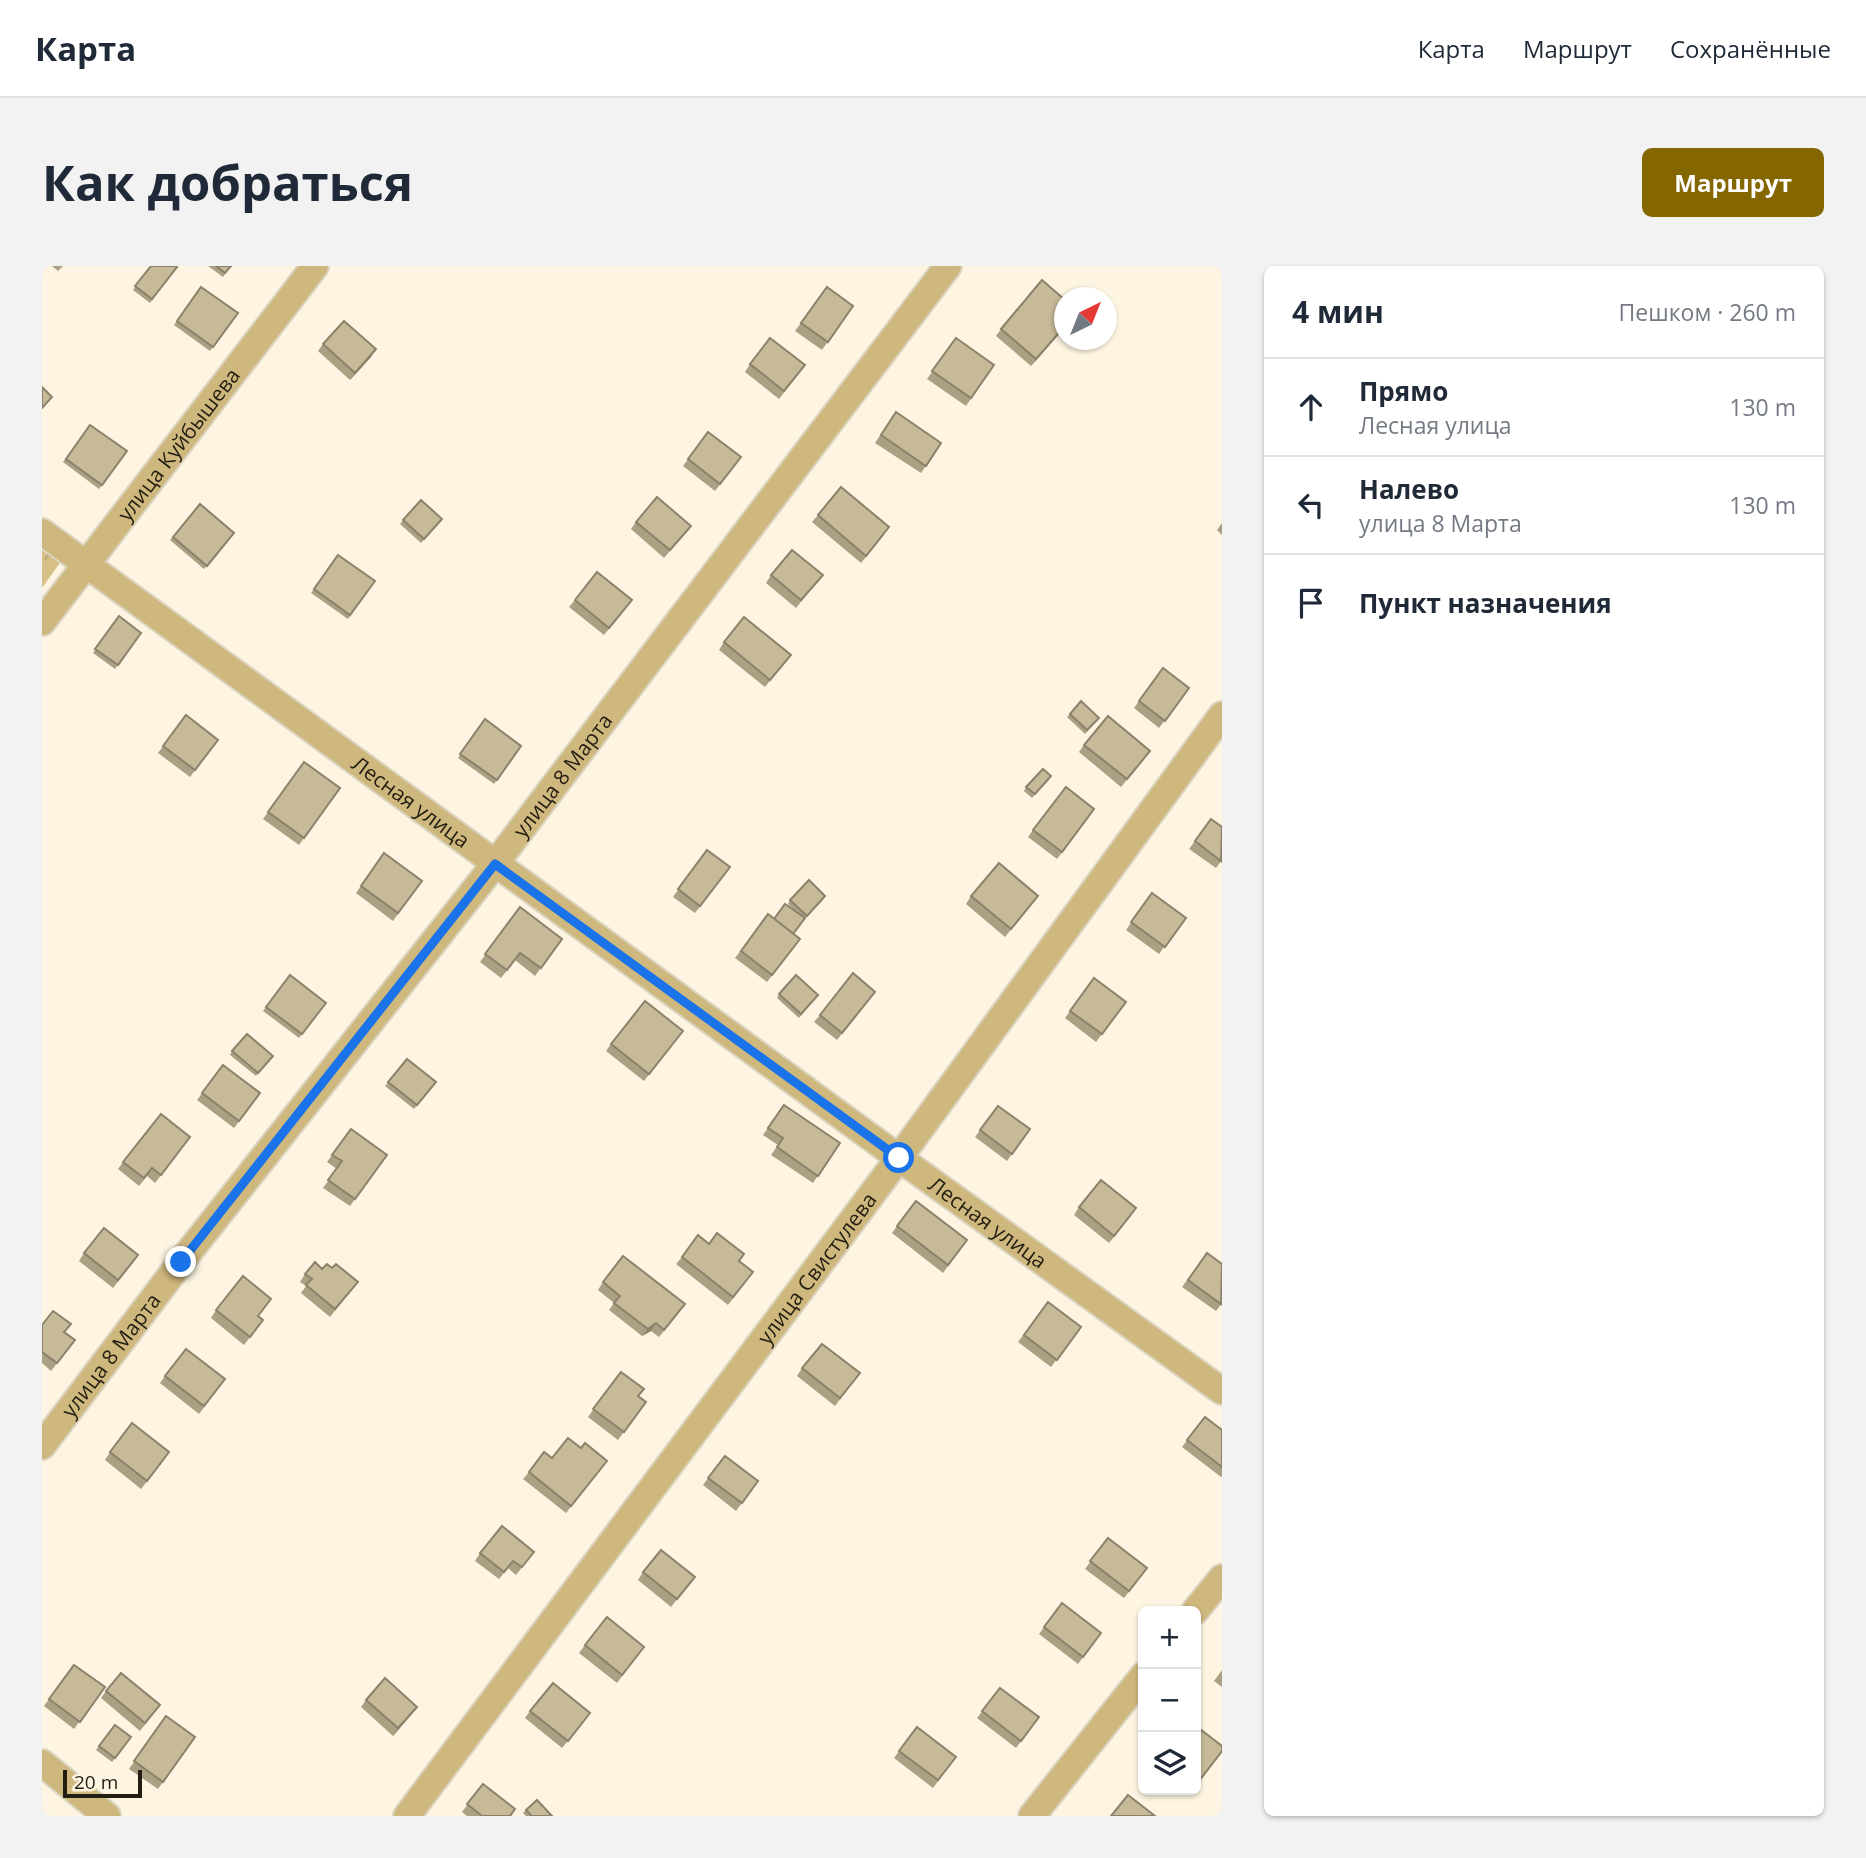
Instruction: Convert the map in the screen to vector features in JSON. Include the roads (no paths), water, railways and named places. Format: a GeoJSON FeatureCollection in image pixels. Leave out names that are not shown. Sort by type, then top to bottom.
{"type":"FeatureCollection","features":[{"type":"Feature","properties":{"kind":"street","name":"улица Куйбышева"},"geometry":{"type":"LineString","coordinates":[[42,622],[314,266]]}},
{"type":"Feature","properties":{"kind":"street","name":"улица 8 Марта"},"geometry":{"type":"LineString","coordinates":[[42,1446],[181,1262],[495,864],[948,266]]}},
{"type":"Feature","properties":{"kind":"street","name":"Лесная улица"},"geometry":{"type":"LineString","coordinates":[[42,533],[1222,1391]]}},
{"type":"Feature","properties":{"kind":"street","name":"улица Свистулева"},"geometry":{"type":"LineString","coordinates":[[407,1816],[899,1158],[1222,715]]}},
{"type":"Feature","properties":{"kind":"street"},"geometry":{"type":"LineString","coordinates":[[1199,1606],[1222,1577]]}},
{"type":"Feature","properties":{"kind":"street"},"geometry":{"type":"LineString","coordinates":[[1032,1816],[1138,1682]]}},
{"type":"Feature","properties":{"kind":"street"},"geometry":{"type":"LineString","coordinates":[[42,1763],[107,1816]]}}]}
